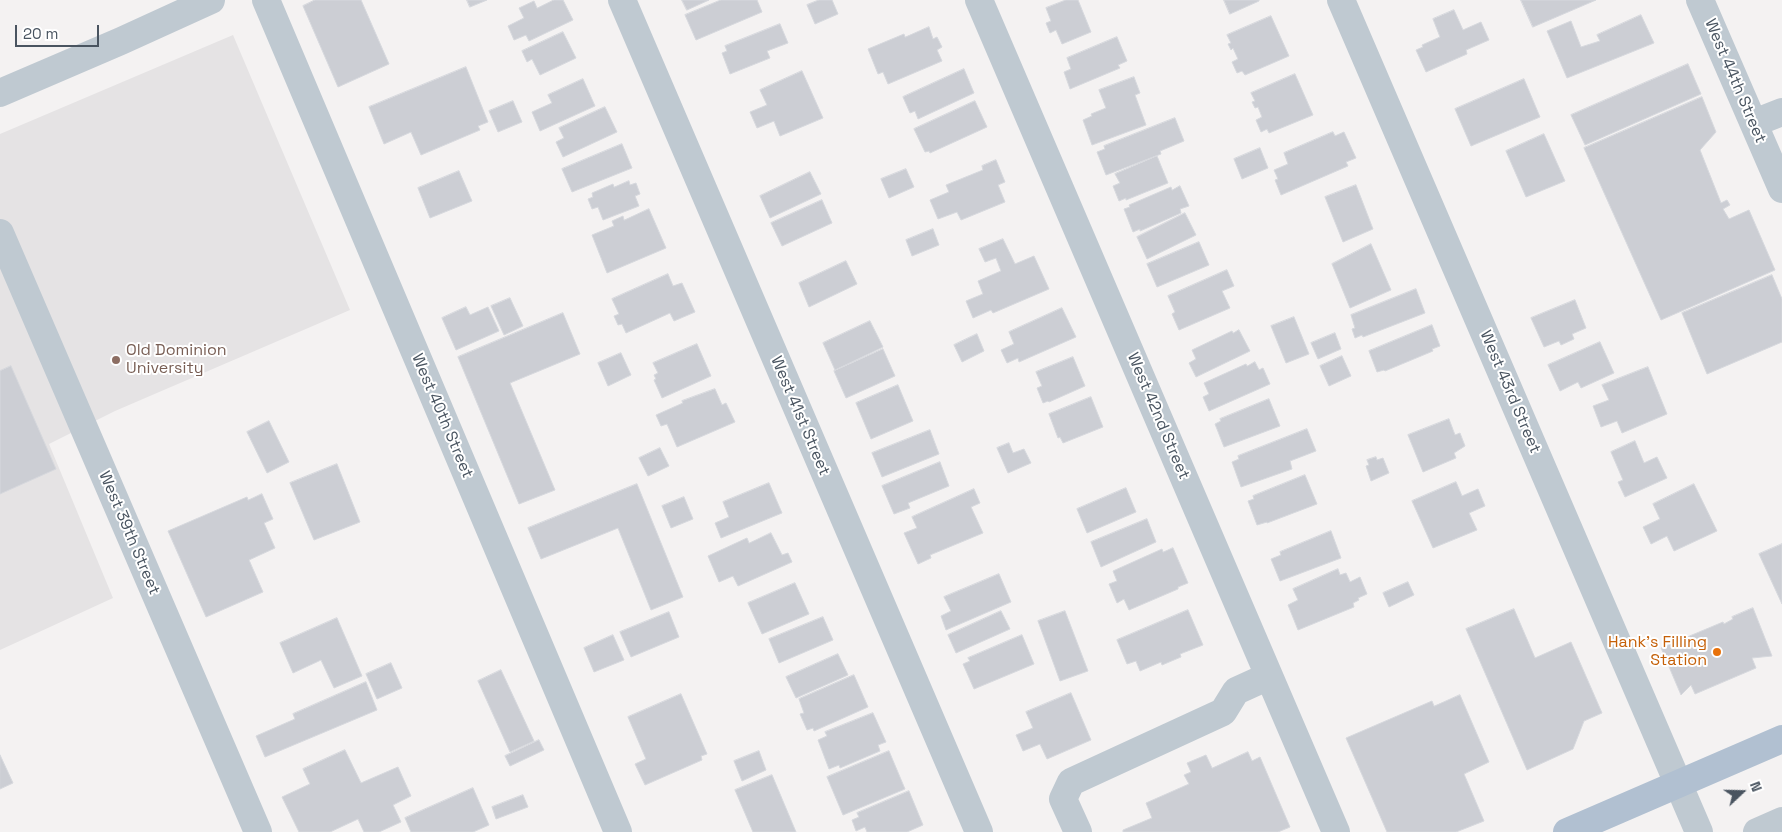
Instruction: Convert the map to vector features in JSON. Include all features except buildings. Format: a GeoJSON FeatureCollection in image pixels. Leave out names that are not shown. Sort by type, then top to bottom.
{"type":"FeatureCollection","features":[{"type":"Feature","properties":{"kind":"main road"},"geometry":{"type":"LineString","coordinates":[[1566,832],[1782,739]]}},
{"type":"Feature","properties":{"kind":"street"},"geometry":{"type":"LineString","coordinates":[[0,93],[211,0]]}},
{"type":"Feature","properties":{"kind":"street","name":"West 40th Street"},"geometry":{"type":"LineString","coordinates":[[266,0],[618,832]]}},
{"type":"Feature","properties":{"kind":"street","name":"West 41st Street"},"geometry":{"type":"LineString","coordinates":[[622,0],[979,832]]}},
{"type":"Feature","properties":{"kind":"street","name":"West 42nd Street"},"geometry":{"type":"LineString","coordinates":[[979,0],[1336,832]]}},
{"type":"Feature","properties":{"kind":"street","name":"West 43rd Street"},"geometry":{"type":"LineString","coordinates":[[1341,0],[1699,832]]}},
{"type":"Feature","properties":{"kind":"street","name":"West 44th Street"},"geometry":{"type":"LineString","coordinates":[[1700,0],[1782,189]]}},
{"type":"Feature","properties":{"kind":"street"},"geometry":{"type":"LineString","coordinates":[[1754,123],[1782,112]]}},
{"type":"Feature","properties":{"kind":"street","name":"West 39th Street"},"geometry":{"type":"LineString","coordinates":[[0,233],[258,832]]}},
{"type":"Feature","properties":{"kind":"street"},"geometry":{"type":"LineString","coordinates":[[1078,832],[1064,799],[1071,782],[1223,712],[1236,692],[1269,676]]}},
{"type":"Feature","properties":{"kind":"street"},"geometry":{"type":"LineString","coordinates":[[1757,832],[1782,821]]}},
{"type":"Feature","properties":{"kind":"shaded area","name":"Old Dominion University"},"geometry":{"type":"Polygon","coordinates":[[[233,35],[350,310],[115,411],[49,444],[113,598],[0,650],[0,134],[233,35]]]}},
{"type":"Feature","properties":{"kind":"place","name":"Old Dominion University"},"geometry":{"type":"Point","coordinates":[116,360]}},
{"type":"Feature","properties":{"kind":"place","name":"Hank's Filling Station"},"geometry":{"type":"Point","coordinates":[1717,652]}}]}
